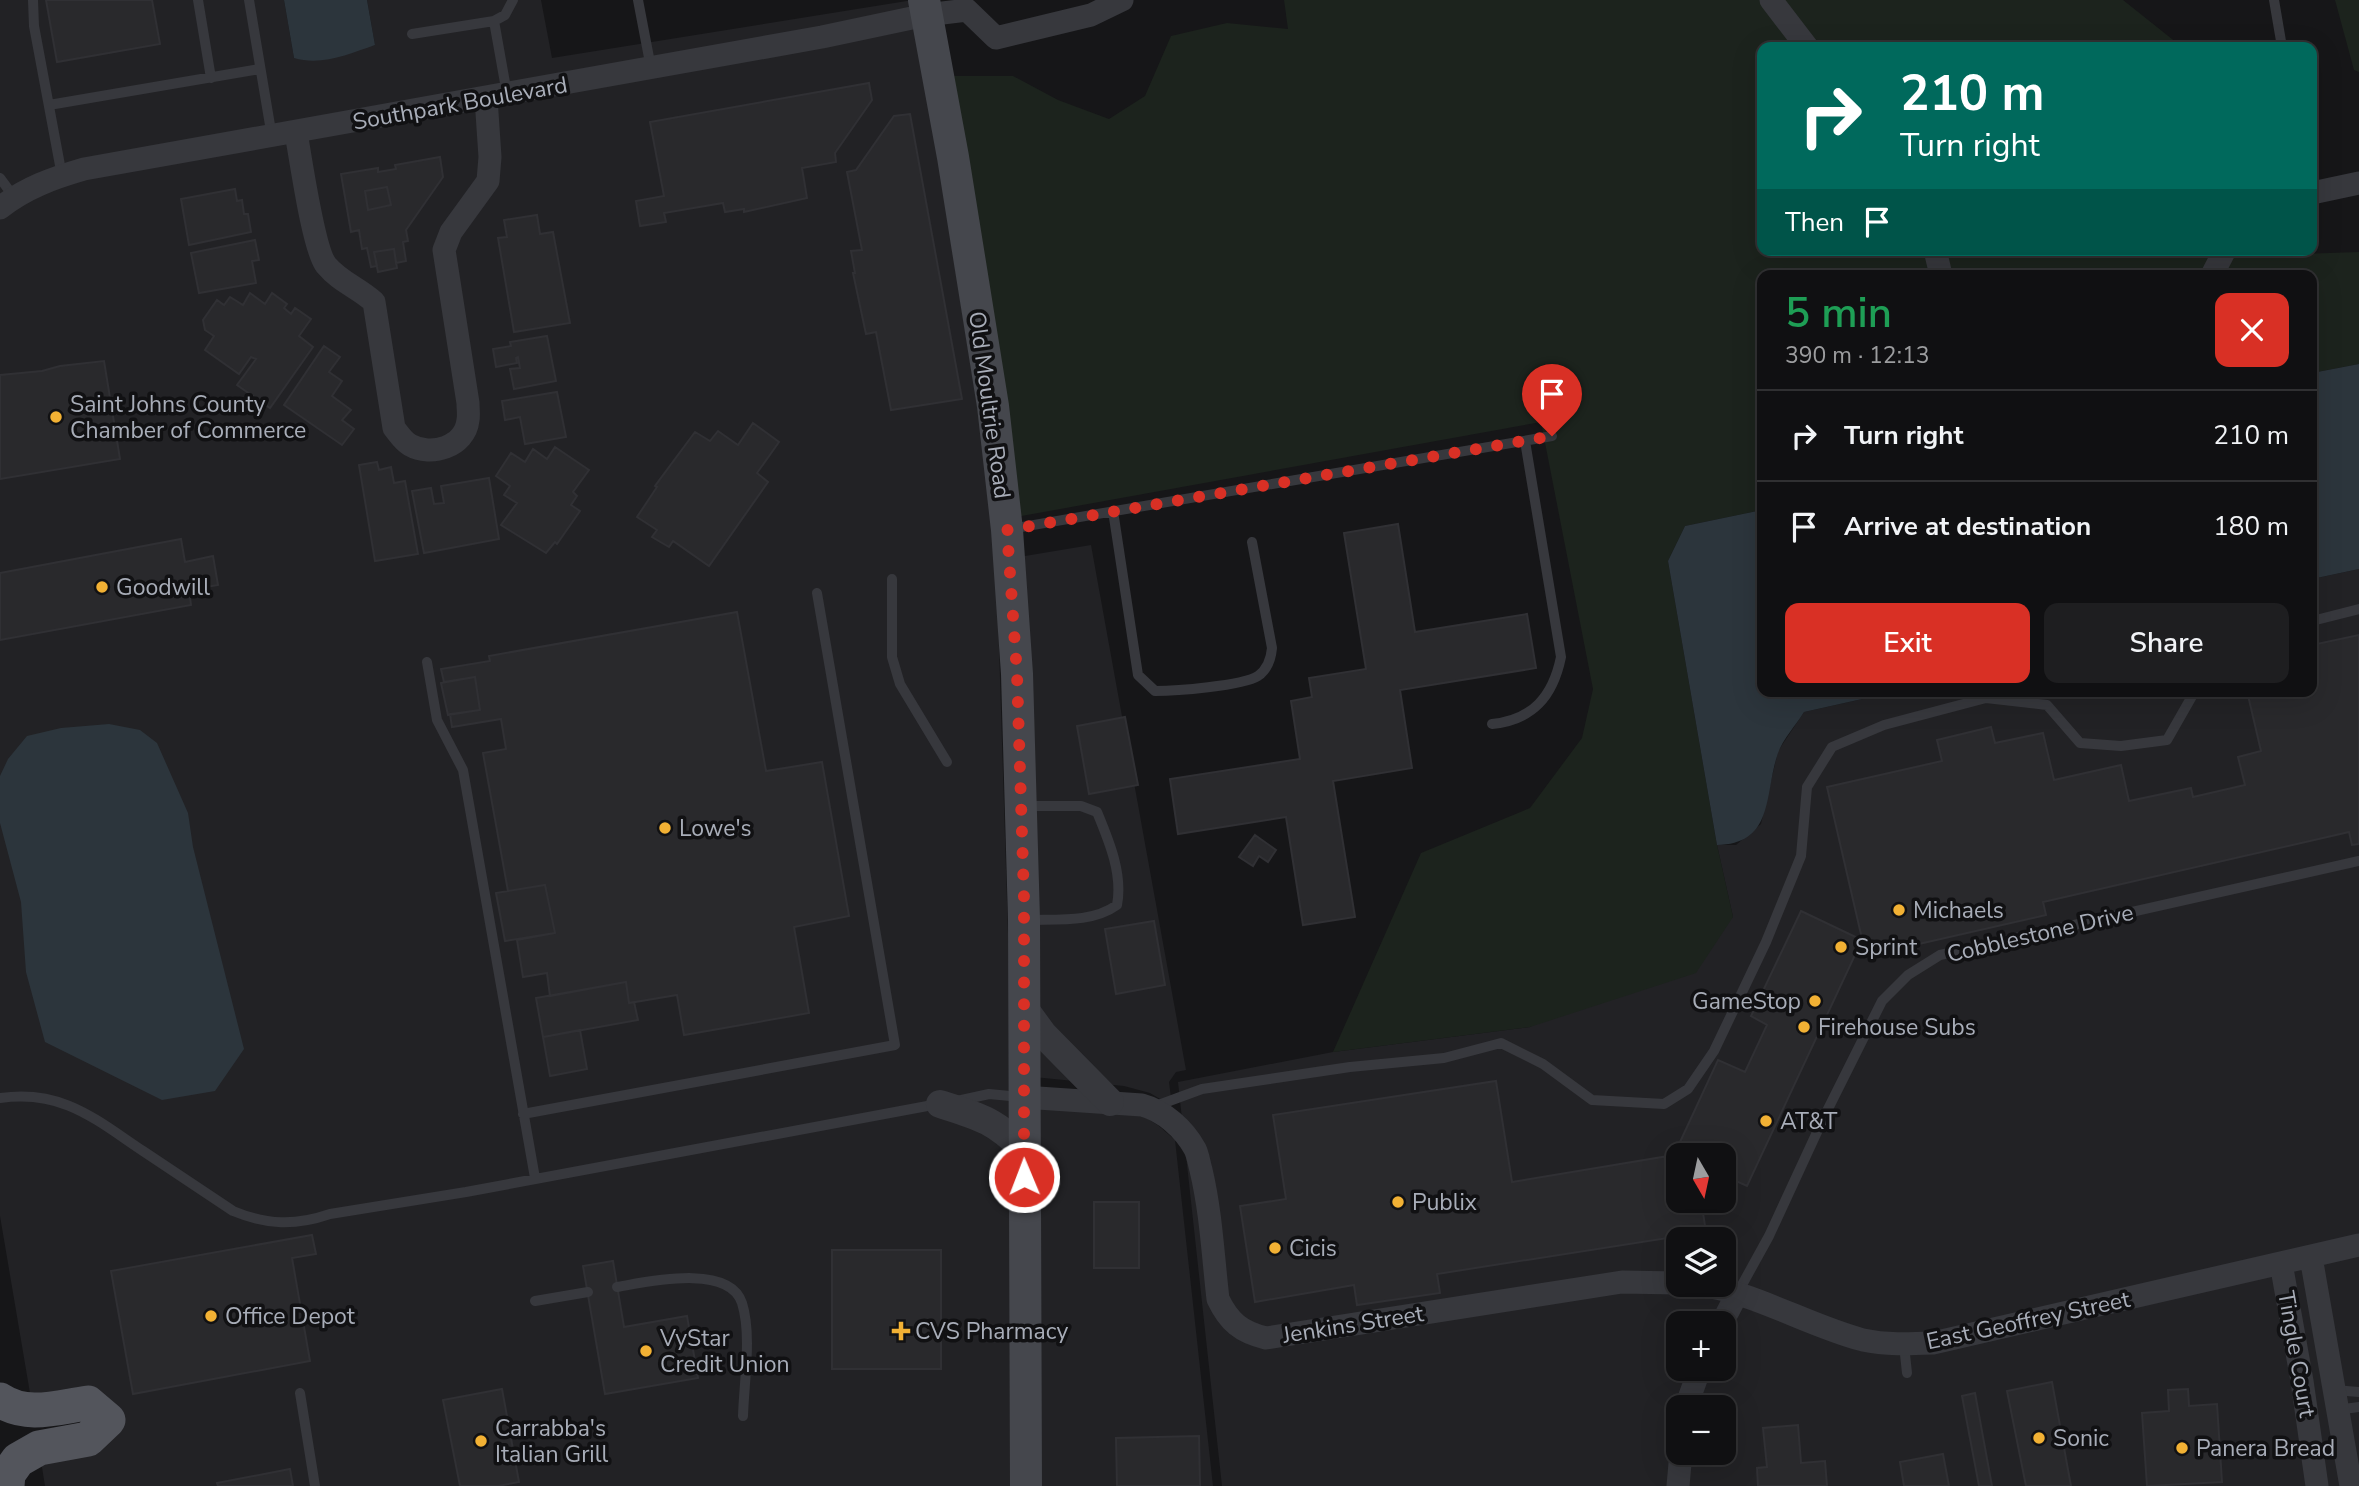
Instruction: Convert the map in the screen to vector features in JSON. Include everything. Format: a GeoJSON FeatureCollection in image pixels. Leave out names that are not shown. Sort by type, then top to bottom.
{"type":"FeatureCollection","features":[{"type":"Feature","properties":{"kind":"main road","name":"Old Moultrie Road"},"geometry":{"type":"LineString","coordinates":[[925,8],[953,157],[993,406],[1007,530],[1017,674],[1024,920],[1026,1486]]}},
{"type":"Feature","properties":{"kind":"main road"},"geometry":{"type":"LineString","coordinates":[[0,1400],[16,1409],[35,1411],[88,1403],[108,1420],[88,1439],[39,1448],[18,1460],[8,1474],[7,1486]]}},
{"type":"Feature","properties":{"kind":"street"},"geometry":{"type":"LineString","coordinates":[[971,5],[996,38],[1091,15],[1122,0]]}},
{"type":"Feature","properties":{"kind":"street"},"geometry":{"type":"LineString","coordinates":[[1771,0],[1803,42]]}},
{"type":"Feature","properties":{"kind":"street","name":"Southpark Boulevard"},"geometry":{"type":"LineString","coordinates":[[7,202],[83,169],[822,37],[925,8],[971,5]]}},
{"type":"Feature","properties":{"kind":"street"},"geometry":{"type":"LineString","coordinates":[[296,133],[323,262],[335,275],[362,291],[374,302],[394,428],[408,444],[431,451],[446,448],[456,442],[468,422],[468,403],[444,250],[451,232],[488,181],[497,96]]}},
{"type":"Feature","properties":{"kind":"street"},"geometry":{"type":"LineString","coordinates":[[2317,192],[2359,184]]}},
{"type":"Feature","properties":{"kind":"street"},"geometry":{"type":"LineString","coordinates":[[1024,1008],[1042,1034],[1110,1102]]}},
{"type":"Feature","properties":{"kind":"street"},"geometry":{"type":"LineString","coordinates":[[1023,1097],[1110,1102],[1152,1108]]}},
{"type":"Feature","properties":{"kind":"street"},"geometry":{"type":"LineString","coordinates":[[940,1104],[974,1113],[993,1122],[1024,1150]]}},
{"type":"Feature","properties":{"kind":"street","name":"Jenkins Street"},"geometry":{"type":"LineString","coordinates":[[1152,1108],[1182,1132],[1196,1151],[1205,1186],[1218,1299],[1226,1316],[1237,1327],[1250,1334],[1266,1338],[1622,1282],[1666,1283]]}},
{"type":"Feature","properties":{"kind":"street","name":"East Geoffrey Street"},"geometry":{"type":"LineString","coordinates":[[1737,1294],[1863,1340],[1904,1345],[1933,1343],[2359,1245]]}},
{"type":"Feature","properties":{"kind":"street","name":"Tingle Court"},"geometry":{"type":"LineString","coordinates":[[2311,1257],[2344,1402],[2351,1486]]}},
{"type":"Feature","properties":{"kind":"street","name":"Tingle Court"},"geometry":{"type":"LineString","coordinates":[[2281,1264],[2317,1486]]}},
{"type":"Feature","properties":{"kind":"street","name":"Cobblestone Drive"},"geometry":{"type":"LineString","coordinates":[[1728,1311],[1737,1294]]}},
{"type":"Feature","properties":{"kind":"street"},"geometry":{"type":"LineString","coordinates":[[1678,1486],[1680,1465]]}},
{"type":"Feature","properties":{"kind":"lane"},"geometry":{"type":"LineString","coordinates":[[33,0],[34,26],[62,176]]}},
{"type":"Feature","properties":{"kind":"lane"},"geometry":{"type":"LineString","coordinates":[[198,0],[211,78]]}},
{"type":"Feature","properties":{"kind":"lane"},"geometry":{"type":"LineString","coordinates":[[249,0],[272,137]]}},
{"type":"Feature","properties":{"kind":"lane"},"geometry":{"type":"LineString","coordinates":[[412,34],[494,20],[505,15],[513,0]]}},
{"type":"Feature","properties":{"kind":"lane"},"geometry":{"type":"LineString","coordinates":[[638,0],[651,68]]}},
{"type":"Feature","properties":{"kind":"lane"},"geometry":{"type":"LineString","coordinates":[[2274,0],[2281,42]]}},
{"type":"Feature","properties":{"kind":"lane"},"geometry":{"type":"LineString","coordinates":[[494,20],[497,96]]}},
{"type":"Feature","properties":{"kind":"lane"},"geometry":{"type":"LineString","coordinates":[[49,105],[260,69]]}},
{"type":"Feature","properties":{"kind":"lane"},"geometry":{"type":"LineString","coordinates":[[0,178],[7,202]]}},
{"type":"Feature","properties":{"kind":"lane"},"geometry":{"type":"LineString","coordinates":[[1007,530],[1552,436]]}},
{"type":"Feature","properties":{"kind":"lane"},"geometry":{"type":"LineString","coordinates":[[1492,724],[1522,716],[1540,704],[1557,677],[1561,657],[1525,441]]}},
{"type":"Feature","properties":{"kind":"lane"},"geometry":{"type":"LineString","coordinates":[[1112,511],[1138,675],[1155,691],[1241,682],[1258,676],[1270,663],[1272,648],[1252,542]]}},
{"type":"Feature","properties":{"kind":"lane"},"geometry":{"type":"LineString","coordinates":[[892,579],[891,657],[900,684],[947,762]]}},
{"type":"Feature","properties":{"kind":"lane"},"geometry":{"type":"LineString","coordinates":[[523,1114],[894,1045],[817,593]]}},
{"type":"Feature","properties":{"kind":"lane"},"geometry":{"type":"LineString","coordinates":[[2317,620],[2359,609]]}},
{"type":"Feature","properties":{"kind":"lane"},"geometry":{"type":"LineString","coordinates":[[427,662],[437,720],[463,770],[535,1178]]}},
{"type":"Feature","properties":{"kind":"lane"},"geometry":{"type":"LineString","coordinates":[[1152,1108],[1202,1089],[1350,1067],[1444,1058],[1501,1043],[1543,1064],[1592,1100],[1664,1104],[1688,1089],[1714,1051],[1766,942],[1801,856],[1807,787],[1832,747],[1884,725],[1986,698],[2047,705],[2080,743],[2121,746],[2166,740],[2191,697]]}},
{"type":"Feature","properties":{"kind":"lane"},"geometry":{"type":"LineString","coordinates":[[1021,806],[1081,806],[1097,812],[1110,844],[1120,890],[1117,905],[1107,912],[1074,919],[1024,920]]}},
{"type":"Feature","properties":{"kind":"lane","name":"Cobblestone Drive"},"geometry":{"type":"LineString","coordinates":[[1737,1294],[1769,1236],[1882,1000],[1908,975],[1940,955],[2359,861]]}},
{"type":"Feature","properties":{"kind":"lane"},"geometry":{"type":"LineString","coordinates":[[0,1098],[20,1095],[64,1103],[84,1112],[233,1212],[271,1223],[291,1224],[330,1214],[989,1094],[1023,1097]]}},
{"type":"Feature","properties":{"kind":"lane"},"geometry":{"type":"LineString","coordinates":[[617,1287],[673,1277],[708,1280],[731,1288],[741,1301],[746,1330],[743,1416]]}},
{"type":"Feature","properties":{"kind":"lane"},"geometry":{"type":"LineString","coordinates":[[535,1301],[588,1292]]}},
{"type":"Feature","properties":{"kind":"lane"},"geometry":{"type":"LineString","coordinates":[[1904,1345],[1908,1373]]}},
{"type":"Feature","properties":{"kind":"lane"},"geometry":{"type":"LineString","coordinates":[[2344,1402],[2359,1392]]}},
{"type":"Feature","properties":{"kind":"lane"},"geometry":{"type":"LineString","coordinates":[[300,1393],[315,1486]]}},
{"type":"Feature","properties":{"kind":"shaded area"},"geometry":{"type":"Polygon","coordinates":[[[0,0],[284,0],[294,58],[375,45],[367,0],[541,0],[552,58],[913,0],[995,520],[1013,1092],[1015,1486],[45,1486],[41,1461],[116,1428],[31,1399],[0,1216],[0,0]]]}},
{"type":"Feature","properties":{"kind":"shaded area"},"geometry":{"type":"Polygon","coordinates":[[[284,0],[367,0],[375,45],[325,60],[294,58],[284,0]]]}},
{"type":"Feature","properties":{"kind":"shaded area"},"geometry":{"type":"Polygon","coordinates":[[[1284,0],[2123,0],[2176,42],[1757,42],[1757,256],[2317,256],[2317,253],[2359,252],[2359,364],[2317,372],[2317,270],[1757,270],[1757,511],[1685,526],[1668,561],[1717,845],[1733,917],[1696,973],[1530,1027],[1333,1052],[1421,853],[1530,808],[1582,738],[1593,689],[1541,422],[1016,517],[948,76],[1013,76],[1058,100],[1109,119],[1145,96],[1171,36],[1227,23],[1288,29],[1284,0]]]}},
{"type":"Feature","properties":{"kind":"shaded area"},"geometry":{"type":"Polygon","coordinates":[[[2335,0],[2359,0],[2359,72],[2354,70],[2335,0]]]}},
{"type":"Feature","properties":{"kind":"shaded area"},"geometry":{"type":"Polygon","coordinates":[[[2359,364],[2359,569],[2317,578],[2317,372],[2359,364]]]}},
{"type":"Feature","properties":{"kind":"shaded area"},"geometry":{"type":"Polygon","coordinates":[[[1757,511],[1757,697],[1871,697],[1804,712],[1778,753],[1764,814],[1758,826],[1749,836],[1736,842],[1717,845],[1668,561],[1685,526],[1757,511]]]}},
{"type":"Feature","properties":{"kind":"shaded area"},"geometry":{"type":"Polygon","coordinates":[[[1091,545],[1186,1070],[1176,1072],[1169,1082],[1172,1106],[1150,1093],[1124,1086],[1034,1077],[1019,557],[1091,545]]]}},
{"type":"Feature","properties":{"kind":"shaded area"},"geometry":{"type":"Polygon","coordinates":[[[2359,569],[2359,1486],[1222,1486],[1178,1082],[1333,1052],[1530,1027],[1733,917],[1717,845],[1736,845],[1761,824],[1778,751],[1804,712],[1871,697],[2317,697],[2317,578],[2359,569]]]}},
{"type":"Feature","properties":{"kind":"shaded area"},"geometry":{"type":"Polygon","coordinates":[[[109,724],[140,730],[157,743],[188,813],[193,847],[244,1049],[215,1091],[162,1100],[45,1042],[26,972],[21,902],[0,823],[0,776],[8,759],[27,736],[61,728],[109,724]]]}},
{"type":"Feature","properties":{"kind":"shaded area"},"geometry":{"type":"Polygon","coordinates":[[[1034,1101],[1142,1115],[1175,1140],[1213,1486],[1037,1486],[1034,1101]]]}},
{"type":"Feature","properties":{"kind":"building"},"geometry":{"type":"Polygon","coordinates":[[[46,0],[152,0],[160,44],[57,62],[46,0]]]}},
{"type":"Feature","properties":{"kind":"building"},"geometry":{"type":"Polygon","coordinates":[[[869,83],[872,100],[835,153],[836,162],[802,168],[807,198],[744,212],[744,209],[725,212],[723,203],[664,213],[666,222],[640,226],[636,201],[664,196],[650,122],[869,83]]]}},
{"type":"Feature","properties":{"kind":"building"},"geometry":{"type":"Polygon","coordinates":[[[910,114],[962,399],[891,410],[876,332],[866,334],[853,273],[851,251],[862,250],[847,172],[856,170],[894,116],[910,114]]]}},
{"type":"Feature","properties":{"kind":"building"},"geometry":{"type":"Polygon","coordinates":[[[440,157],[443,177],[406,230],[408,241],[403,242],[406,261],[396,263],[394,249],[374,252],[377,266],[371,267],[367,248],[362,249],[359,230],[351,232],[341,174],[378,168],[378,172],[396,169],[395,165],[440,157]]]}},
{"type":"Feature","properties":{"kind":"building"},"geometry":{"type":"Polygon","coordinates":[[[387,187],[391,205],[368,210],[365,191],[387,187]]]}},
{"type":"Feature","properties":{"kind":"building"},"geometry":{"type":"Polygon","coordinates":[[[235,189],[237,201],[242,200],[244,214],[248,214],[251,232],[189,245],[181,199],[235,189]]]}},
{"type":"Feature","properties":{"kind":"building"},"geometry":{"type":"Polygon","coordinates":[[[537,215],[540,234],[553,232],[570,323],[514,332],[498,238],[507,237],[504,220],[537,215]]]}},
{"type":"Feature","properties":{"kind":"building"},"geometry":{"type":"Polygon","coordinates":[[[255,240],[259,260],[252,261],[256,283],[199,293],[191,253],[255,240]]]}},
{"type":"Feature","properties":{"kind":"building"},"geometry":{"type":"Polygon","coordinates":[[[394,249],[397,268],[378,272],[374,252],[394,249]]]}},
{"type":"Feature","properties":{"kind":"building"},"geometry":{"type":"Polygon","coordinates":[[[250,293],[265,304],[272,293],[287,304],[284,308],[291,314],[295,308],[311,319],[299,336],[313,347],[270,408],[237,385],[256,359],[251,357],[239,374],[205,350],[214,336],[205,330],[203,320],[217,300],[224,305],[230,297],[243,305],[250,293]]]}},
{"type":"Feature","properties":{"kind":"building"},"geometry":{"type":"Polygon","coordinates":[[[547,336],[556,381],[514,389],[510,369],[520,368],[518,357],[517,363],[496,367],[493,349],[511,346],[510,342],[547,336]]]}},
{"type":"Feature","properties":{"kind":"building"},"geometry":{"type":"Polygon","coordinates":[[[324,346],[340,357],[329,372],[342,381],[332,396],[351,410],[342,420],[354,429],[342,445],[284,405],[324,346]]]}},
{"type":"Feature","properties":{"kind":"building","name":"Saint Johns County Chamber of Commerce"},"geometry":{"type":"Polygon","coordinates":[[[104,361],[120,459],[0,479],[0,375],[104,361]]]}},
{"type":"Feature","properties":{"kind":"building"},"geometry":{"type":"Polygon","coordinates":[[[557,392],[566,437],[525,444],[520,417],[505,420],[502,401],[557,392]]]}},
{"type":"Feature","properties":{"kind":"building"},"geometry":{"type":"Polygon","coordinates":[[[753,423],[779,442],[757,473],[768,482],[709,566],[673,541],[669,547],[652,537],[657,530],[637,517],[657,487],[655,486],[695,432],[710,441],[718,431],[738,445],[753,423]]]}},
{"type":"Feature","properties":{"kind":"building"},"geometry":{"type":"Polygon","coordinates":[[[555,447],[589,470],[573,492],[577,496],[571,505],[580,511],[557,544],[555,542],[546,553],[501,525],[517,503],[504,495],[510,486],[496,476],[511,453],[525,462],[533,449],[547,459],[555,447]]]}},
{"type":"Feature","properties":{"kind":"building"},"geometry":{"type":"Polygon","coordinates":[[[377,462],[379,470],[391,467],[394,483],[405,481],[418,554],[375,561],[359,465],[377,462]]]}},
{"type":"Feature","properties":{"kind":"building"},"geometry":{"type":"Polygon","coordinates":[[[489,478],[499,539],[424,553],[412,491],[431,488],[434,504],[444,503],[441,486],[489,478]]]}},
{"type":"Feature","properties":{"kind":"building"},"geometry":{"type":"Polygon","coordinates":[[[1398,524],[1415,632],[1527,614],[1536,668],[1400,690],[1412,768],[1333,781],[1355,917],[1303,925],[1286,817],[1178,834],[1170,779],[1300,759],[1291,701],[1312,697],[1309,678],[1366,669],[1344,533],[1398,524]]]}},
{"type":"Feature","properties":{"kind":"building","name":"Goodwill"},"geometry":{"type":"Polygon","coordinates":[[[181,539],[185,562],[213,556],[218,585],[189,590],[191,605],[0,640],[0,573],[181,539]]]}},
{"type":"Feature","properties":{"kind":"building","name":"Lowe's"},"geometry":{"type":"Polygon","coordinates":[[[737,612],[766,771],[822,762],[849,916],[794,927],[809,1013],[684,1035],[677,995],[629,1003],[626,982],[550,996],[547,973],[523,977],[517,940],[555,933],[545,885],[508,891],[483,753],[506,749],[501,719],[452,727],[450,714],[480,710],[475,677],[444,682],[441,669],[490,661],[489,656],[737,612]]]}},
{"type":"Feature","properties":{"kind":"building"},"geometry":{"type":"Polygon","coordinates":[[[2359,635],[2359,844],[2352,845],[2349,832],[2043,902],[2046,915],[1866,956],[1827,787],[1942,761],[1937,740],[1991,727],[1995,743],[2043,733],[2054,780],[2121,765],[2129,801],[2191,788],[2193,797],[2245,785],[2238,757],[2261,751],[2248,697],[2317,697],[2317,644],[2359,635]]]}},
{"type":"Feature","properties":{"kind":"building"},"geometry":{"type":"Polygon","coordinates":[[[475,677],[480,710],[448,715],[441,683],[475,677]]]}},
{"type":"Feature","properties":{"kind":"building"},"geometry":{"type":"Polygon","coordinates":[[[1125,717],[1138,785],[1089,794],[1077,726],[1125,717]]]}},
{"type":"Feature","properties":{"kind":"building"},"geometry":{"type":"Polygon","coordinates":[[[1255,835],[1276,850],[1268,862],[1259,856],[1253,866],[1239,857],[1255,835]]]}},
{"type":"Feature","properties":{"kind":"building"},"geometry":{"type":"Polygon","coordinates":[[[545,885],[555,933],[505,941],[496,893],[545,885]]]}},
{"type":"Feature","properties":{"kind":"building"},"geometry":{"type":"Polygon","coordinates":[[[1801,911],[1862,940],[1747,1186],[1736,1181],[1736,1143],[1680,1143],[1718,1060],[1745,1072],[1767,1025],[1751,1016],[1801,911]]]}},
{"type":"Feature","properties":{"kind":"building"},"geometry":{"type":"Polygon","coordinates":[[[1154,921],[1165,985],[1116,994],[1105,929],[1154,921]]]}},
{"type":"Feature","properties":{"kind":"building"},"geometry":{"type":"Polygon","coordinates":[[[626,982],[629,1003],[634,1002],[638,1020],[543,1037],[536,998],[626,982]]]}},
{"type":"Feature","properties":{"kind":"building"},"geometry":{"type":"Polygon","coordinates":[[[580,1030],[587,1069],[550,1076],[543,1037],[580,1030]]]}},
{"type":"Feature","properties":{"kind":"building"},"geometry":{"type":"Polygon","coordinates":[[[1496,1081],[1512,1182],[1666,1156],[1666,1213],[1703,1213],[1705,1227],[1666,1227],[1666,1238],[1437,1274],[1440,1293],[1357,1305],[1354,1285],[1255,1302],[1240,1206],[1286,1199],[1273,1115],[1496,1081]]]}},
{"type":"Feature","properties":{"kind":"building"},"geometry":{"type":"Polygon","coordinates":[[[1094,1202],[1139,1202],[1139,1268],[1094,1268],[1094,1202]]]}},
{"type":"Feature","properties":{"kind":"building","name":"Office Depot"},"geometry":{"type":"Polygon","coordinates":[[[312,1235],[316,1254],[292,1258],[310,1361],[133,1394],[111,1271],[312,1235]]]}},
{"type":"Feature","properties":{"kind":"building","name":"CVS Pharmacy"},"geometry":{"type":"Polygon","coordinates":[[[832,1250],[941,1250],[941,1369],[832,1369],[832,1250]]]}},
{"type":"Feature","properties":{"kind":"building","name":"VyStar Credit Union"},"geometry":{"type":"Polygon","coordinates":[[[613,1261],[624,1327],[687,1316],[698,1378],[605,1394],[583,1266],[613,1261]]]}},
{"type":"Feature","properties":{"kind":"building","name":"Sonic"},"geometry":{"type":"Polygon","coordinates":[[[2052,1382],[2071,1486],[2026,1486],[2007,1391],[2052,1382]]]}},
{"type":"Feature","properties":{"kind":"building","name":"Carrabba's Italian Grill"},"geometry":{"type":"Polygon","coordinates":[[[502,1389],[519,1482],[498,1486],[460,1486],[443,1400],[502,1389]]]}},
{"type":"Feature","properties":{"kind":"building","name":"Panera Bread"},"geometry":{"type":"Polygon","coordinates":[[[2188,1389],[2189,1406],[2217,1404],[2222,1482],[2147,1486],[2142,1413],[2169,1411],[2168,1390],[2188,1389]]]}},
{"type":"Feature","properties":{"kind":"building"},"geometry":{"type":"Polygon","coordinates":[[[1975,1393],[1992,1486],[1979,1486],[1962,1396],[1975,1393]]]}},
{"type":"Feature","properties":{"kind":"building"},"geometry":{"type":"Polygon","coordinates":[[[1798,1425],[1801,1463],[1825,1461],[1827,1486],[1758,1486],[1757,1468],[1767,1467],[1763,1428],[1798,1425]]]}},
{"type":"Feature","properties":{"kind":"building"},"geometry":{"type":"Polygon","coordinates":[[[1199,1436],[1200,1486],[1117,1486],[1116,1438],[1199,1436]]]}},
{"type":"Feature","properties":{"kind":"building"},"geometry":{"type":"Polygon","coordinates":[[[1943,1454],[1949,1486],[1904,1486],[1900,1462],[1943,1454]]]}},
{"type":"Feature","properties":{"kind":"building"},"geometry":{"type":"Polygon","coordinates":[[[290,1469],[293,1486],[218,1486],[217,1483],[290,1469]]]}},
{"type":"Feature","properties":{"kind":"place","name":"Saint Johns County Chamber of Commerce"},"geometry":{"type":"Point","coordinates":[56,417]}},
{"type":"Feature","properties":{"kind":"place","name":"Goodwill"},"geometry":{"type":"Point","coordinates":[102,587]}},
{"type":"Feature","properties":{"kind":"place","name":"Lowe's"},"geometry":{"type":"Point","coordinates":[665,828]}},
{"type":"Feature","properties":{"kind":"place","name":"Michaels"},"geometry":{"type":"Point","coordinates":[1899,910]}},
{"type":"Feature","properties":{"kind":"place","name":"Sprint"},"geometry":{"type":"Point","coordinates":[1841,947]}},
{"type":"Feature","properties":{"kind":"place","name":"GameStop"},"geometry":{"type":"Point","coordinates":[1815,1001]}},
{"type":"Feature","properties":{"kind":"place","name":"Firehouse Subs"},"geometry":{"type":"Point","coordinates":[1804,1027]}},
{"type":"Feature","properties":{"kind":"place","name":"AT&T"},"geometry":{"type":"Point","coordinates":[1766,1121]}},
{"type":"Feature","properties":{"kind":"place","name":"Publix"},"geometry":{"type":"Point","coordinates":[1398,1202]}},
{"type":"Feature","properties":{"kind":"place","name":"Cicis"},"geometry":{"type":"Point","coordinates":[1275,1248]}},
{"type":"Feature","properties":{"kind":"place","name":"Office Depot"},"geometry":{"type":"Point","coordinates":[211,1316]}},
{"type":"Feature","properties":{"kind":"place","name":"CVS Pharmacy"},"geometry":{"type":"Point","coordinates":[901,1331]}},
{"type":"Feature","properties":{"kind":"place","name":"VyStar Credit Union"},"geometry":{"type":"Point","coordinates":[646,1351]}},
{"type":"Feature","properties":{"kind":"place","name":"Sonic"},"geometry":{"type":"Point","coordinates":[2039,1438]}},
{"type":"Feature","properties":{"kind":"place","name":"Carrabba's Italian Grill"},"geometry":{"type":"Point","coordinates":[481,1441]}},
{"type":"Feature","properties":{"kind":"place","name":"Panera Bread"},"geometry":{"type":"Point","coordinates":[2182,1448]}},
{"type":"Feature","properties":{"kind":"route"},"geometry":{"type":"LineString","coordinates":[[1024,1177],[1024,898],[1017,674],[1007,530],[1552,436]]}}]}
